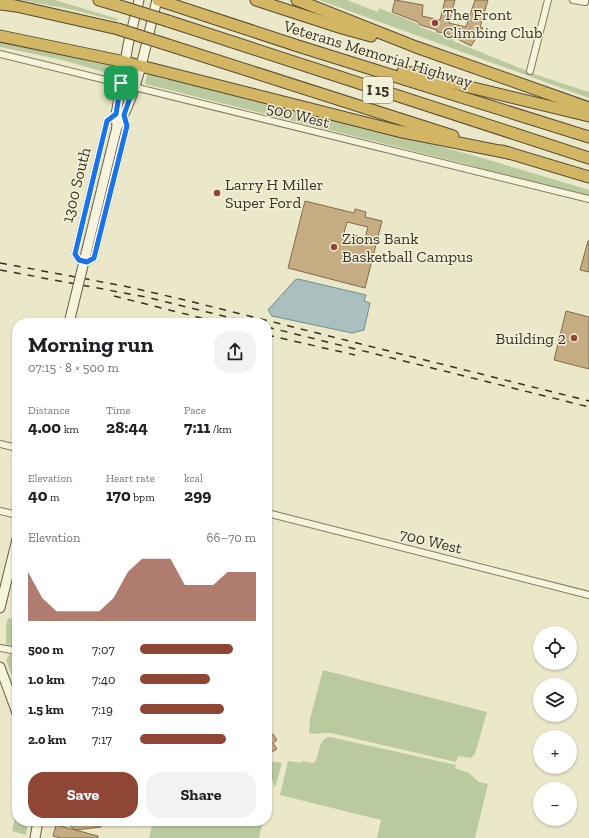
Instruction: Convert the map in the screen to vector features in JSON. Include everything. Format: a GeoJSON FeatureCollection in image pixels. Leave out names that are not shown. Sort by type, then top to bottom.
{"type":"FeatureCollection","features":[{"type":"Feature","properties":{"kind":"highway","name":"Veterans Memorial Highway"},"geometry":{"type":"LineString","coordinates":[[99,0],[589,158]]}},
{"type":"Feature","properties":{"kind":"highway","name":"Veterans Memorial Highway"},"geometry":{"type":"LineString","coordinates":[[158,0],[298,46],[589,137]]}},
{"type":"Feature","properties":{"kind":"highway"},"geometry":{"type":"LineString","coordinates":[[256,0],[342,28],[416,47]]}},
{"type":"Feature","properties":{"kind":"highway"},"geometry":{"type":"LineString","coordinates":[[297,0],[416,47],[589,108]]}},
{"type":"Feature","properties":{"kind":"highway"},"geometry":{"type":"LineString","coordinates":[[0,4],[118,29],[589,177]]}},
{"type":"Feature","properties":{"kind":"highway"},"geometry":{"type":"LineString","coordinates":[[0,11],[74,19]]}},
{"type":"Feature","properties":{"kind":"highway"},"geometry":{"type":"LineString","coordinates":[[0,36],[140,65],[398,131],[509,153]]}},
{"type":"Feature","properties":{"kind":"highway"},"geometry":{"type":"LineString","coordinates":[[298,46],[589,116]]}},
{"type":"Feature","properties":{"kind":"main road","name":"1300 South"},"geometry":{"type":"LineString","coordinates":[[120,115],[121,83],[139,0]]}},
{"type":"Feature","properties":{"kind":"main road","name":"1300 South"},"geometry":{"type":"LineString","coordinates":[[70,318],[120,115],[134,86],[158,0]]}},
{"type":"Feature","properties":{"kind":"main road"},"geometry":{"type":"LineString","coordinates":[[0,608],[12,559]]}},
{"type":"Feature","properties":{"kind":"main road"},"geometry":{"type":"LineString","coordinates":[[0,667],[12,699]]}},
{"type":"Feature","properties":{"kind":"main road"},"geometry":{"type":"LineString","coordinates":[[35,838],[37,826]]}},
{"type":"Feature","properties":{"kind":"street"},"geometry":{"type":"LineString","coordinates":[[530,71],[548,0]]}},
{"type":"Feature","properties":{"kind":"street"},"geometry":{"type":"LineString","coordinates":[[573,0],[585,1]]}},
{"type":"Feature","properties":{"kind":"street","name":"500 West"},"geometry":{"type":"LineString","coordinates":[[0,54],[589,199]]}},
{"type":"Feature","properties":{"kind":"street","name":"1300 South"},"geometry":{"type":"LineString","coordinates":[[120,115],[127,126],[94,258],[87,262],[79,260],[75,254],[107,121],[120,115]]}},
{"type":"Feature","properties":{"kind":"street"},"geometry":{"type":"LineString","coordinates":[[0,444],[12,447]]}},
{"type":"Feature","properties":{"kind":"street"},"geometry":{"type":"LineString","coordinates":[[0,511],[12,514]]}},
{"type":"Feature","properties":{"kind":"street","name":"700 West"},"geometry":{"type":"LineString","coordinates":[[272,514],[589,595]]}},
{"type":"Feature","properties":{"kind":"street"},"geometry":{"type":"LineString","coordinates":[[0,648],[12,650]]}},
{"type":"Feature","properties":{"kind":"green space"},"geometry":{"type":"Polygon","coordinates":[[[20,0],[55,0],[118,19],[117,21],[69,9],[20,0]]]}},
{"type":"Feature","properties":{"kind":"green space"},"geometry":{"type":"Polygon","coordinates":[[[319,0],[347,0],[378,12],[379,8],[418,24],[420,27],[453,39],[453,41],[537,75],[589,92],[589,98],[319,0]]]}},
{"type":"Feature","properties":{"kind":"green space"},"geometry":{"type":"Polygon","coordinates":[[[0,40],[114,64],[116,66],[114,73],[112,74],[58,59],[0,47],[0,40]]]}},
{"type":"Feature","properties":{"kind":"green space"},"geometry":{"type":"Polygon","coordinates":[[[149,73],[163,79],[184,82],[479,157],[589,190],[589,199],[466,164],[145,84],[147,74],[149,73]]]}},
{"type":"Feature","properties":{"kind":"green space"},"geometry":{"type":"Polygon","coordinates":[[[8,618],[12,619],[12,646],[7,645],[6,643],[6,625],[8,618]]]}},
{"type":"Feature","properties":{"kind":"green space"},"geometry":{"type":"Polygon","coordinates":[[[10,654],[12,654],[12,676],[6,660],[10,654]]]}},
{"type":"Feature","properties":{"kind":"green space"},"geometry":{"type":"Polygon","coordinates":[[[323,670],[487,712],[475,754],[471,758],[458,756],[456,762],[331,733],[309,733],[310,719],[323,670]]]}},
{"type":"Feature","properties":{"kind":"green space"},"geometry":{"type":"Polygon","coordinates":[[[330,737],[456,765],[455,768],[469,773],[479,782],[488,784],[475,838],[377,838],[381,820],[280,795],[288,761],[301,763],[302,761],[315,762],[321,743],[326,738],[330,737]]]}},
{"type":"Feature","properties":{"kind":"green space"},"geometry":{"type":"Polygon","coordinates":[[[272,762],[282,763],[275,788],[272,778],[272,762]]]}},
{"type":"Feature","properties":{"kind":"green space"},"geometry":{"type":"Polygon","coordinates":[[[13,826],[27,826],[26,835],[12,831],[13,826]]]}},
{"type":"Feature","properties":{"kind":"green space"},"geometry":{"type":"Polygon","coordinates":[[[152,826],[262,826],[259,838],[149,838],[152,826]]]}},
{"type":"Feature","properties":{"kind":"water"},"geometry":{"type":"Polygon","coordinates":[[[298,279],[366,295],[364,301],[370,303],[364,330],[352,333],[272,316],[268,310],[295,280],[298,279]]]}},
{"type":"Feature","properties":{"kind":"building","name":"The Front Climbing Club"},"geometry":{"type":"Polygon","coordinates":[[[395,0],[423,5],[422,16],[440,20],[445,0],[455,0],[449,23],[466,27],[475,0],[488,0],[480,27],[483,28],[471,46],[446,33],[437,32],[437,30],[420,25],[418,22],[392,12],[395,0]]]}},
{"type":"Feature","properties":{"kind":"building","name":"Zions Bank Basketball Campus"},"geometry":{"type":"Polygon","coordinates":[[[305,201],[354,213],[355,209],[366,212],[365,217],[382,221],[365,288],[288,268],[305,201]],[[347,222],[344,233],[365,238],[368,227],[347,222]]]}},
{"type":"Feature","properties":{"kind":"building"},"geometry":{"type":"Polygon","coordinates":[[[589,241],[589,272],[580,270],[589,241]]]}},
{"type":"Feature","properties":{"kind":"building","name":"Building 2"},"geometry":{"type":"Polygon","coordinates":[[[566,311],[589,317],[589,369],[554,360],[566,311]]]}},
{"type":"Feature","properties":{"kind":"building"},"geometry":{"type":"Polygon","coordinates":[[[273,734],[277,740],[273,743],[277,749],[272,752],[273,734]]]}},
{"type":"Feature","properties":{"kind":"building"},"geometry":{"type":"Polygon","coordinates":[[[56,826],[60,826],[98,836],[98,838],[61,838],[53,836],[56,826]]]}},
{"type":"Feature","properties":{"kind":"building"},"geometry":{"type":"Polygon","coordinates":[[[70,826],[101,826],[101,827],[76,830],[70,826]]]}},
{"type":"Feature","properties":{"kind":"railway"},"geometry":{"type":"LineString","coordinates":[[0,263],[124,286],[257,318]]}},
{"type":"Feature","properties":{"kind":"railway"},"geometry":{"type":"LineString","coordinates":[[0,270],[146,297],[232,318]]}},
{"type":"Feature","properties":{"kind":"railway"},"geometry":{"type":"LineString","coordinates":[[114,296],[201,318]]}},
{"type":"Feature","properties":{"kind":"railway"},"geometry":{"type":"LineString","coordinates":[[272,322],[589,401]]}},
{"type":"Feature","properties":{"kind":"railway"},"geometry":{"type":"LineString","coordinates":[[272,328],[589,407]]}},
{"type":"Feature","properties":{"kind":"railway"},"geometry":{"type":"LineString","coordinates":[[272,336],[355,355]]}},
{"type":"Feature","properties":{"kind":"place","name":"The Front Climbing Club"},"geometry":{"type":"Point","coordinates":[435,23]}},
{"type":"Feature","properties":{"kind":"place","name":"Larry H Miller Super Ford"},"geometry":{"type":"Point","coordinates":[217,193]}},
{"type":"Feature","properties":{"kind":"place","name":"Zions Bank Basketball Campus"},"geometry":{"type":"Point","coordinates":[334,247]}},
{"type":"Feature","properties":{"kind":"place","name":"Building 2"},"geometry":{"type":"Point","coordinates":[574,338]}},
{"type":"Feature","properties":{"kind":"route"},"geometry":{"type":"LineString","coordinates":[[121,83],[134,86],[124,115],[127,126],[94,258],[87,262],[79,260],[75,254],[107,121],[116,114],[121,83]]}}]}
